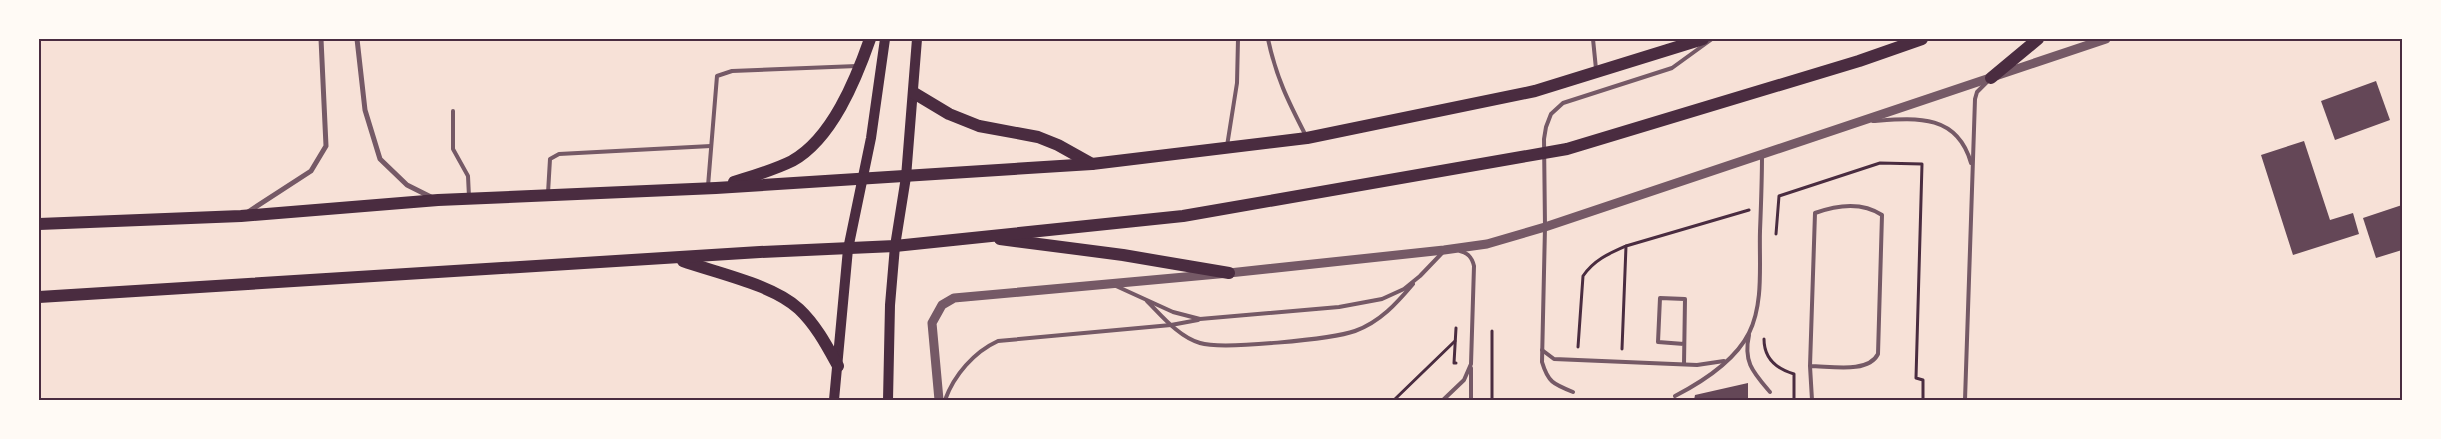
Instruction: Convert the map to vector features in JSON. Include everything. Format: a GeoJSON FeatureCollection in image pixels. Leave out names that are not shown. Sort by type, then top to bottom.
{"type":"FeatureCollection","features":[{"type":"Feature","properties":{"kind":"main road"},"geometry":{"type":"LineString","coordinates":[[712,188],[772,170],[794,160],[818,139],[838,113],[870,39]]}},
{"type":"Feature","properties":{"kind":"main road"},"geometry":{"type":"LineString","coordinates":[[834,400],[848,249],[872,138],[885,39]]}},
{"type":"Feature","properties":{"kind":"main road"},"geometry":{"type":"LineString","coordinates":[[888,400],[888,351],[896,246],[906,177],[917,39]]}},
{"type":"Feature","properties":{"kind":"main road"},"geometry":{"type":"LineString","coordinates":[[39,224],[241,216],[468,198],[712,188],[1092,164],[1307,138],[1535,91],[1703,39]]}},
{"type":"Feature","properties":{"kind":"main road"},"geometry":{"type":"LineString","coordinates":[[39,297],[896,246],[1183,216],[1567,149],[1859,61],[1922,39]]}},
{"type":"Feature","properties":{"kind":"main road"},"geometry":{"type":"LineString","coordinates":[[1991,78],[2038,39]]}},
{"type":"Feature","properties":{"kind":"main road"},"geometry":{"type":"LineString","coordinates":[[914,93],[949,114],[979,126],[1038,137],[1058,145],[1092,164]]}},
{"type":"Feature","properties":{"kind":"main road"},"geometry":{"type":"LineString","coordinates":[[978,236],[1124,256],[1229,273]]}},
{"type":"Feature","properties":{"kind":"main road"},"geometry":{"type":"LineString","coordinates":[[676,258],[770,289],[799,308],[818,332],[838,366]]}},
{"type":"Feature","properties":{"kind":"street"},"geometry":{"type":"LineString","coordinates":[[241,216],[311,171],[326,146],[321,39]]}},
{"type":"Feature","properties":{"kind":"street"},"geometry":{"type":"LineString","coordinates":[[357,39],[365,110],[380,159],[407,185],[438,200]]}},
{"type":"Feature","properties":{"kind":"street"},"geometry":{"type":"LineString","coordinates":[[939,400],[932,323],[942,305],[957,298],[1229,273],[1487,244],[1545,227],[2106,39]]}},
{"type":"Feature","properties":{"kind":"lane"},"geometry":{"type":"LineString","coordinates":[[1226,149],[1237,83],[1238,39]]}},
{"type":"Feature","properties":{"kind":"lane"},"geometry":{"type":"LineString","coordinates":[[1268,39],[1273,65],[1282,89],[1307,138]]}},
{"type":"Feature","properties":{"kind":"lane"},"geometry":{"type":"LineString","coordinates":[[1593,39],[1597,72]]}},
{"type":"Feature","properties":{"kind":"lane"},"geometry":{"type":"LineString","coordinates":[[1573,392],[1556,385],[1547,378],[1542,362],[1545,227],[1544,153],[1546,127],[1551,114],[1563,103],[1672,68],[1712,39]]}},
{"type":"Feature","properties":{"kind":"lane"},"geometry":{"type":"LineString","coordinates":[[712,188],[711,146],[717,76],[732,71],[859,66]]}},
{"type":"Feature","properties":{"kind":"lane"},"geometry":{"type":"LineString","coordinates":[[1965,400],[1975,99],[1981,88],[1991,78]]}},
{"type":"Feature","properties":{"kind":"lane"},"geometry":{"type":"LineString","coordinates":[[453,111],[453,149],[468,176],[468,198]]}},
{"type":"Feature","properties":{"kind":"lane"},"geometry":{"type":"LineString","coordinates":[[1860,122],[1912,119],[1934,122],[1952,129],[1962,140],[1972,167]]}},
{"type":"Feature","properties":{"kind":"lane"},"geometry":{"type":"LineString","coordinates":[[547,195],[550,159],[559,154],[711,146]]}},
{"type":"Feature","properties":{"kind":"lane"},"geometry":{"type":"LineString","coordinates":[[1762,154],[1758,291],[1749,332],[1747,358],[1751,368],[1770,392]]}},
{"type":"Feature","properties":{"kind":"lane"},"geometry":{"type":"LineString","coordinates":[[1810,366],[1866,366],[1875,360],[1878,354],[1882,215],[1874,209],[1840,206],[1815,213],[1810,366],[1812,400]]}},
{"type":"Feature","properties":{"kind":"lane"},"geometry":{"type":"LineString","coordinates":[[1144,298],[1172,324],[1200,343],[1217,346],[1333,336],[1355,331],[1388,312],[1444,250],[1465,252],[1472,258],[1474,266],[1471,400]]}},
{"type":"Feature","properties":{"kind":"lane"},"geometry":{"type":"LineString","coordinates":[[945,400],[970,360],[984,348],[998,341],[1340,307],[1382,299],[1404,289],[1420,276]]}},
{"type":"Feature","properties":{"kind":"lane"},"geometry":{"type":"LineString","coordinates":[[1110,284],[1173,312],[1200,320]]}},
{"type":"Feature","properties":{"kind":"lane"},"geometry":{"type":"LineString","coordinates":[[1684,344],[1658,342],[1660,298],[1686,299],[1684,364]]}},
{"type":"Feature","properties":{"kind":"lane"},"geometry":{"type":"LineString","coordinates":[[1675,396],[1696,385],[1727,359],[1740,347],[1749,332]]}},
{"type":"Feature","properties":{"kind":"lane"},"geometry":{"type":"LineString","coordinates":[[1542,350],[1554,359],[1684,364],[1709,364],[1727,359]]}},
{"type":"Feature","properties":{"kind":"lane"},"geometry":{"type":"LineString","coordinates":[[1445,400],[1464,380],[1471,364]]}},
{"type":"Feature","properties":{"kind":"path"},"geometry":{"type":"LineString","coordinates":[[1776,241],[1779,196],[1880,163],[1922,164],[1916,378],[1923,380],[1922,400]]}},
{"type":"Feature","properties":{"kind":"path"},"geometry":{"type":"LineString","coordinates":[[1577,353],[1583,276],[1590,266],[1603,256],[1626,246],[1750,209]]}},
{"type":"Feature","properties":{"kind":"path"},"geometry":{"type":"LineString","coordinates":[[1622,355],[1626,246]]}},
{"type":"Feature","properties":{"kind":"path"},"geometry":{"type":"LineString","coordinates":[[1492,331],[1492,400]]}},
{"type":"Feature","properties":{"kind":"path"},"geometry":{"type":"LineString","coordinates":[[1764,332],[1764,344],[1773,365],[1794,374],[1794,400]]}},
{"type":"Feature","properties":{"kind":"path"},"geometry":{"type":"LineString","coordinates":[[1394,400],[1455,341]]}},
{"type":"Feature","properties":{"kind":"building"},"geometry":{"type":"Polygon","coordinates":[[[2376,81],[2390,120],[2335,140],[2321,101],[2376,81]]]}},
{"type":"Feature","properties":{"kind":"building"},"geometry":{"type":"Polygon","coordinates":[[[2304,141],[2330,220],[2353,213],[2359,234],[2293,255],[2261,155],[2304,141]]]}},
{"type":"Feature","properties":{"kind":"building"},"geometry":{"type":"Polygon","coordinates":[[[2402,205],[2402,250],[2376,258],[2363,218],[2402,205]]]}},
{"type":"Feature","properties":{"kind":"building"},"geometry":{"type":"Polygon","coordinates":[[[1748,383],[1748,400],[1694,400],[1695,395],[1748,383]]]}}]}
